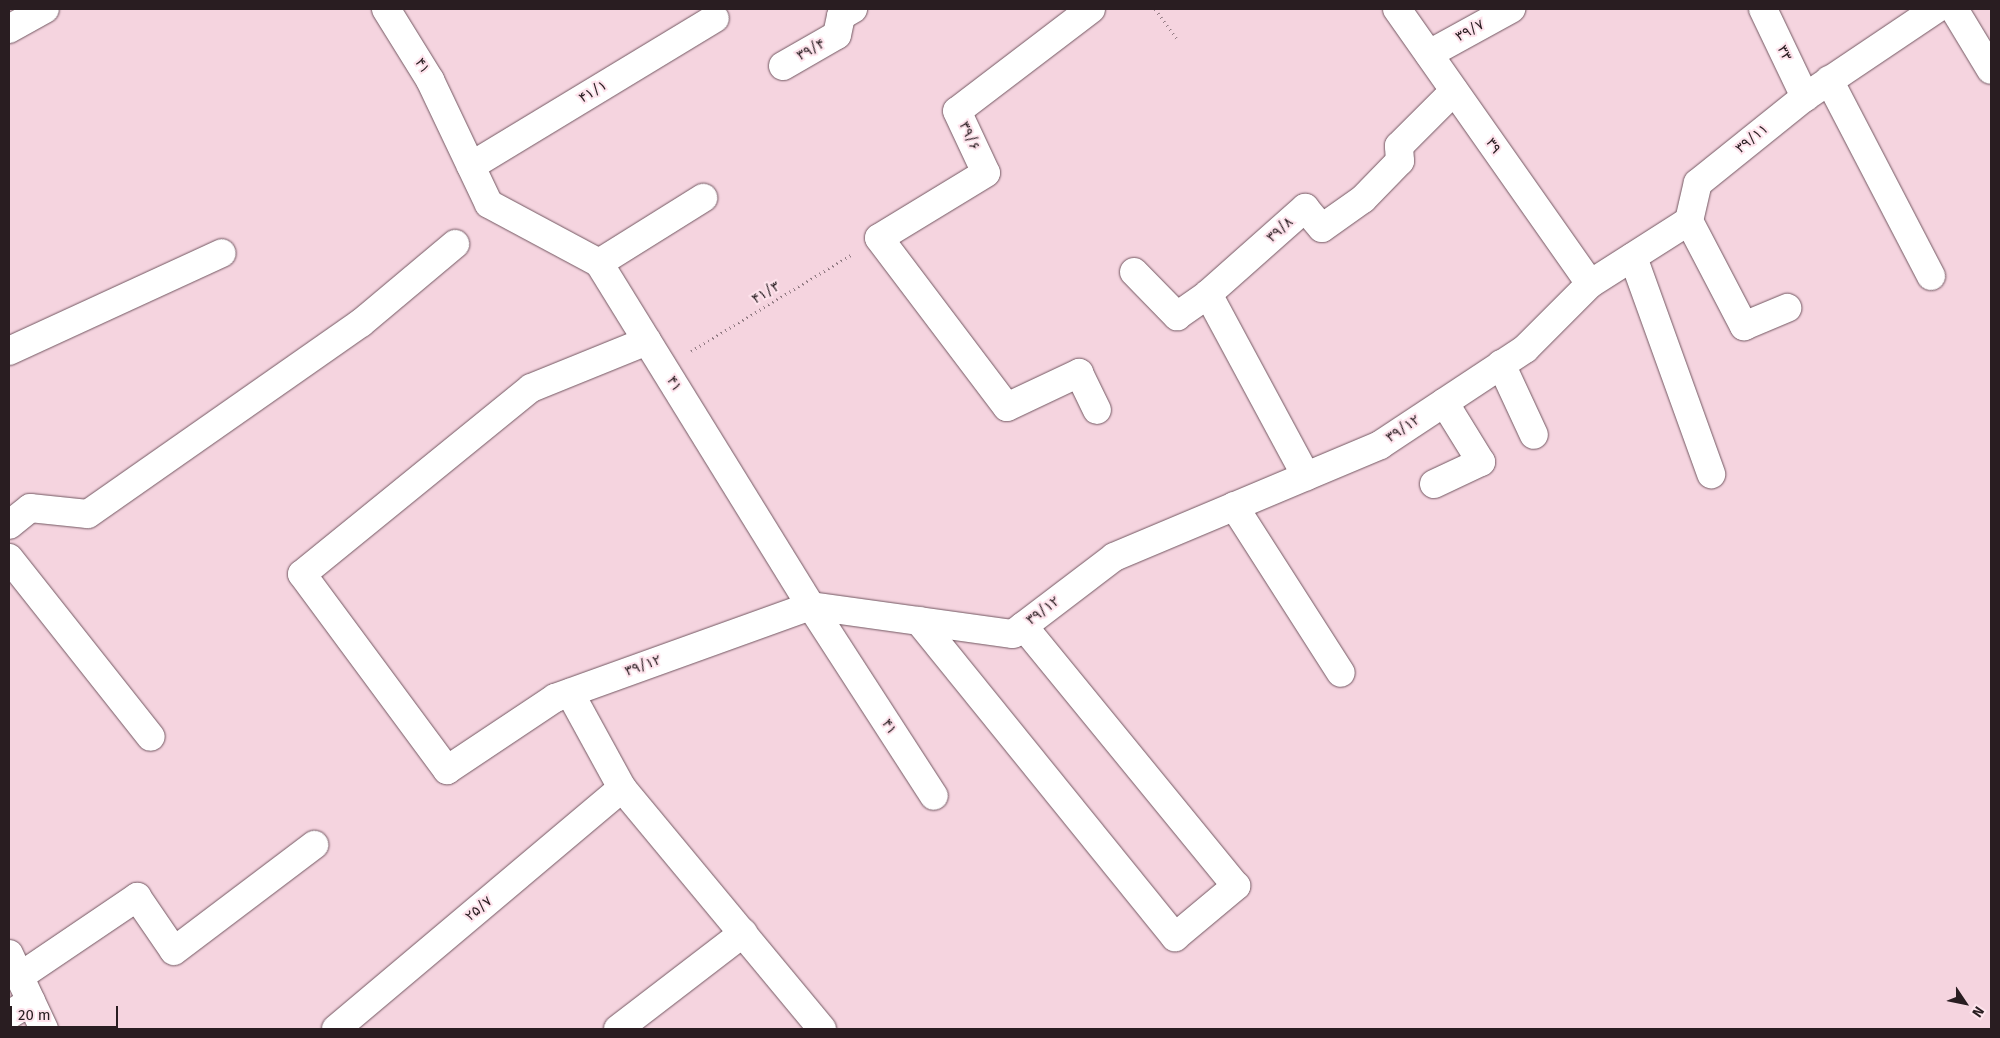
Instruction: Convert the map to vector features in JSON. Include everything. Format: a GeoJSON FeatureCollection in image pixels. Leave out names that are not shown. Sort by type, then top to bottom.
{"type":"FeatureCollection","features":[{"type":"Feature","properties":{"kind":"street"},"geometry":{"type":"LineString","coordinates":[[9,29],[46,9]]}},
{"type":"Feature","properties":{"kind":"street","name":"۴۱"},"geometry":{"type":"LineString","coordinates":[[386,9],[430,80],[488,204],[599,263],[810,606],[934,796]]}},
{"type":"Feature","properties":{"kind":"street","name":"۳۹/۴"},"geometry":{"type":"LineString","coordinates":[[783,66],[837,36],[841,16],[852,9]]}},
{"type":"Feature","properties":{"kind":"street","name":"۳۹/۶"},"geometry":{"type":"LineString","coordinates":[[879,238],[986,173],[957,111],[1091,9]]}},
{"type":"Feature","properties":{"kind":"street","name":"۳۹"},"geometry":{"type":"LineString","coordinates":[[1397,9],[1590,284]]}},
{"type":"Feature","properties":{"kind":"street","name":"۳۹/۷"},"geometry":{"type":"LineString","coordinates":[[1428,54],[1511,9]]}},
{"type":"Feature","properties":{"kind":"street","name":"۳۳"},"geometry":{"type":"LineString","coordinates":[[1762,9],[1805,97]]}},
{"type":"Feature","properties":{"kind":"street","name":"۳۹/۱۱"},"geometry":{"type":"LineString","coordinates":[[1689,221],[1698,183],[1805,97],[1936,9]]}},
{"type":"Feature","properties":{"kind":"street"},"geometry":{"type":"LineString","coordinates":[[1954,9],[1991,70]]}},
{"type":"Feature","properties":{"kind":"street","name":"۴۱/۱"},"geometry":{"type":"LineString","coordinates":[[471,166],[715,18]]}},
{"type":"Feature","properties":{"kind":"street"},"geometry":{"type":"LineString","coordinates":[[1829,80],[1931,276]]}},
{"type":"Feature","properties":{"kind":"street","name":"۳۹/۸"},"geometry":{"type":"LineString","coordinates":[[1134,272],[1177,316],[1208,294],[1304,208],[1322,228],[1363,199],[1400,161],[1398,146],[1454,91]]}},
{"type":"Feature","properties":{"kind":"street"},"geometry":{"type":"LineString","coordinates":[[599,263],[703,198]]}},
{"type":"Feature","properties":{"kind":"street"},"geometry":{"type":"LineString","coordinates":[[1590,284],[1689,221],[1744,326],[1787,308]]}},
{"type":"Feature","properties":{"kind":"street"},"geometry":{"type":"LineString","coordinates":[[879,238],[1007,407],[1079,373],[1097,410]]}},
{"type":"Feature","properties":{"kind":"street"},"geometry":{"type":"LineString","coordinates":[[9,524],[30,508],[88,514],[361,323],[456,244]]}},
{"type":"Feature","properties":{"kind":"street"},"geometry":{"type":"LineString","coordinates":[[9,351],[222,253]]}},
{"type":"Feature","properties":{"kind":"street"},"geometry":{"type":"LineString","coordinates":[[1633,256],[1711,474]]}},
{"type":"Feature","properties":{"kind":"street","name":"۳۹/۱۲"},"geometry":{"type":"LineString","coordinates":[[647,341],[531,388],[302,574],[447,770],[555,698],[810,606],[1013,634],[1114,557],[1380,444],[1525,348],[1590,284]]}},
{"type":"Feature","properties":{"kind":"street"},"geometry":{"type":"LineString","coordinates":[[1208,294],[1306,476]]}},
{"type":"Feature","properties":{"kind":"street"},"geometry":{"type":"LineString","coordinates":[[1501,364],[1534,435]]}},
{"type":"Feature","properties":{"kind":"street"},"geometry":{"type":"LineString","coordinates":[[1434,484],[1481,462],[1444,402]]}},
{"type":"Feature","properties":{"kind":"street"},"geometry":{"type":"LineString","coordinates":[[1234,506],[1341,673]]}},
{"type":"Feature","properties":{"kind":"street"},"geometry":{"type":"LineString","coordinates":[[9,558],[152,738]]}},
{"type":"Feature","properties":{"kind":"street"},"geometry":{"type":"LineString","coordinates":[[919,621],[1175,937],[1236,886],[1023,626]]}},
{"type":"Feature","properties":{"kind":"street"},"geometry":{"type":"LineString","coordinates":[[570,693],[622,788],[822,1029]]}},
{"type":"Feature","properties":{"kind":"street","name":"۲۵/۷"},"geometry":{"type":"LineString","coordinates":[[336,1029],[622,788]]}},
{"type":"Feature","properties":{"kind":"street"},"geometry":{"type":"LineString","coordinates":[[44,1029],[20,1008],[14,966],[137,897],[174,951],[314,845]]}},
{"type":"Feature","properties":{"kind":"street"},"geometry":{"type":"LineString","coordinates":[[618,1029],[743,933]]}},
{"type":"Feature","properties":{"kind":"path"},"geometry":{"type":"LineString","coordinates":[[1155,9],[1177,39]]}},
{"type":"Feature","properties":{"kind":"path","name":"۴۱/۳"},"geometry":{"type":"LineString","coordinates":[[664,368],[879,238]]}}]}
